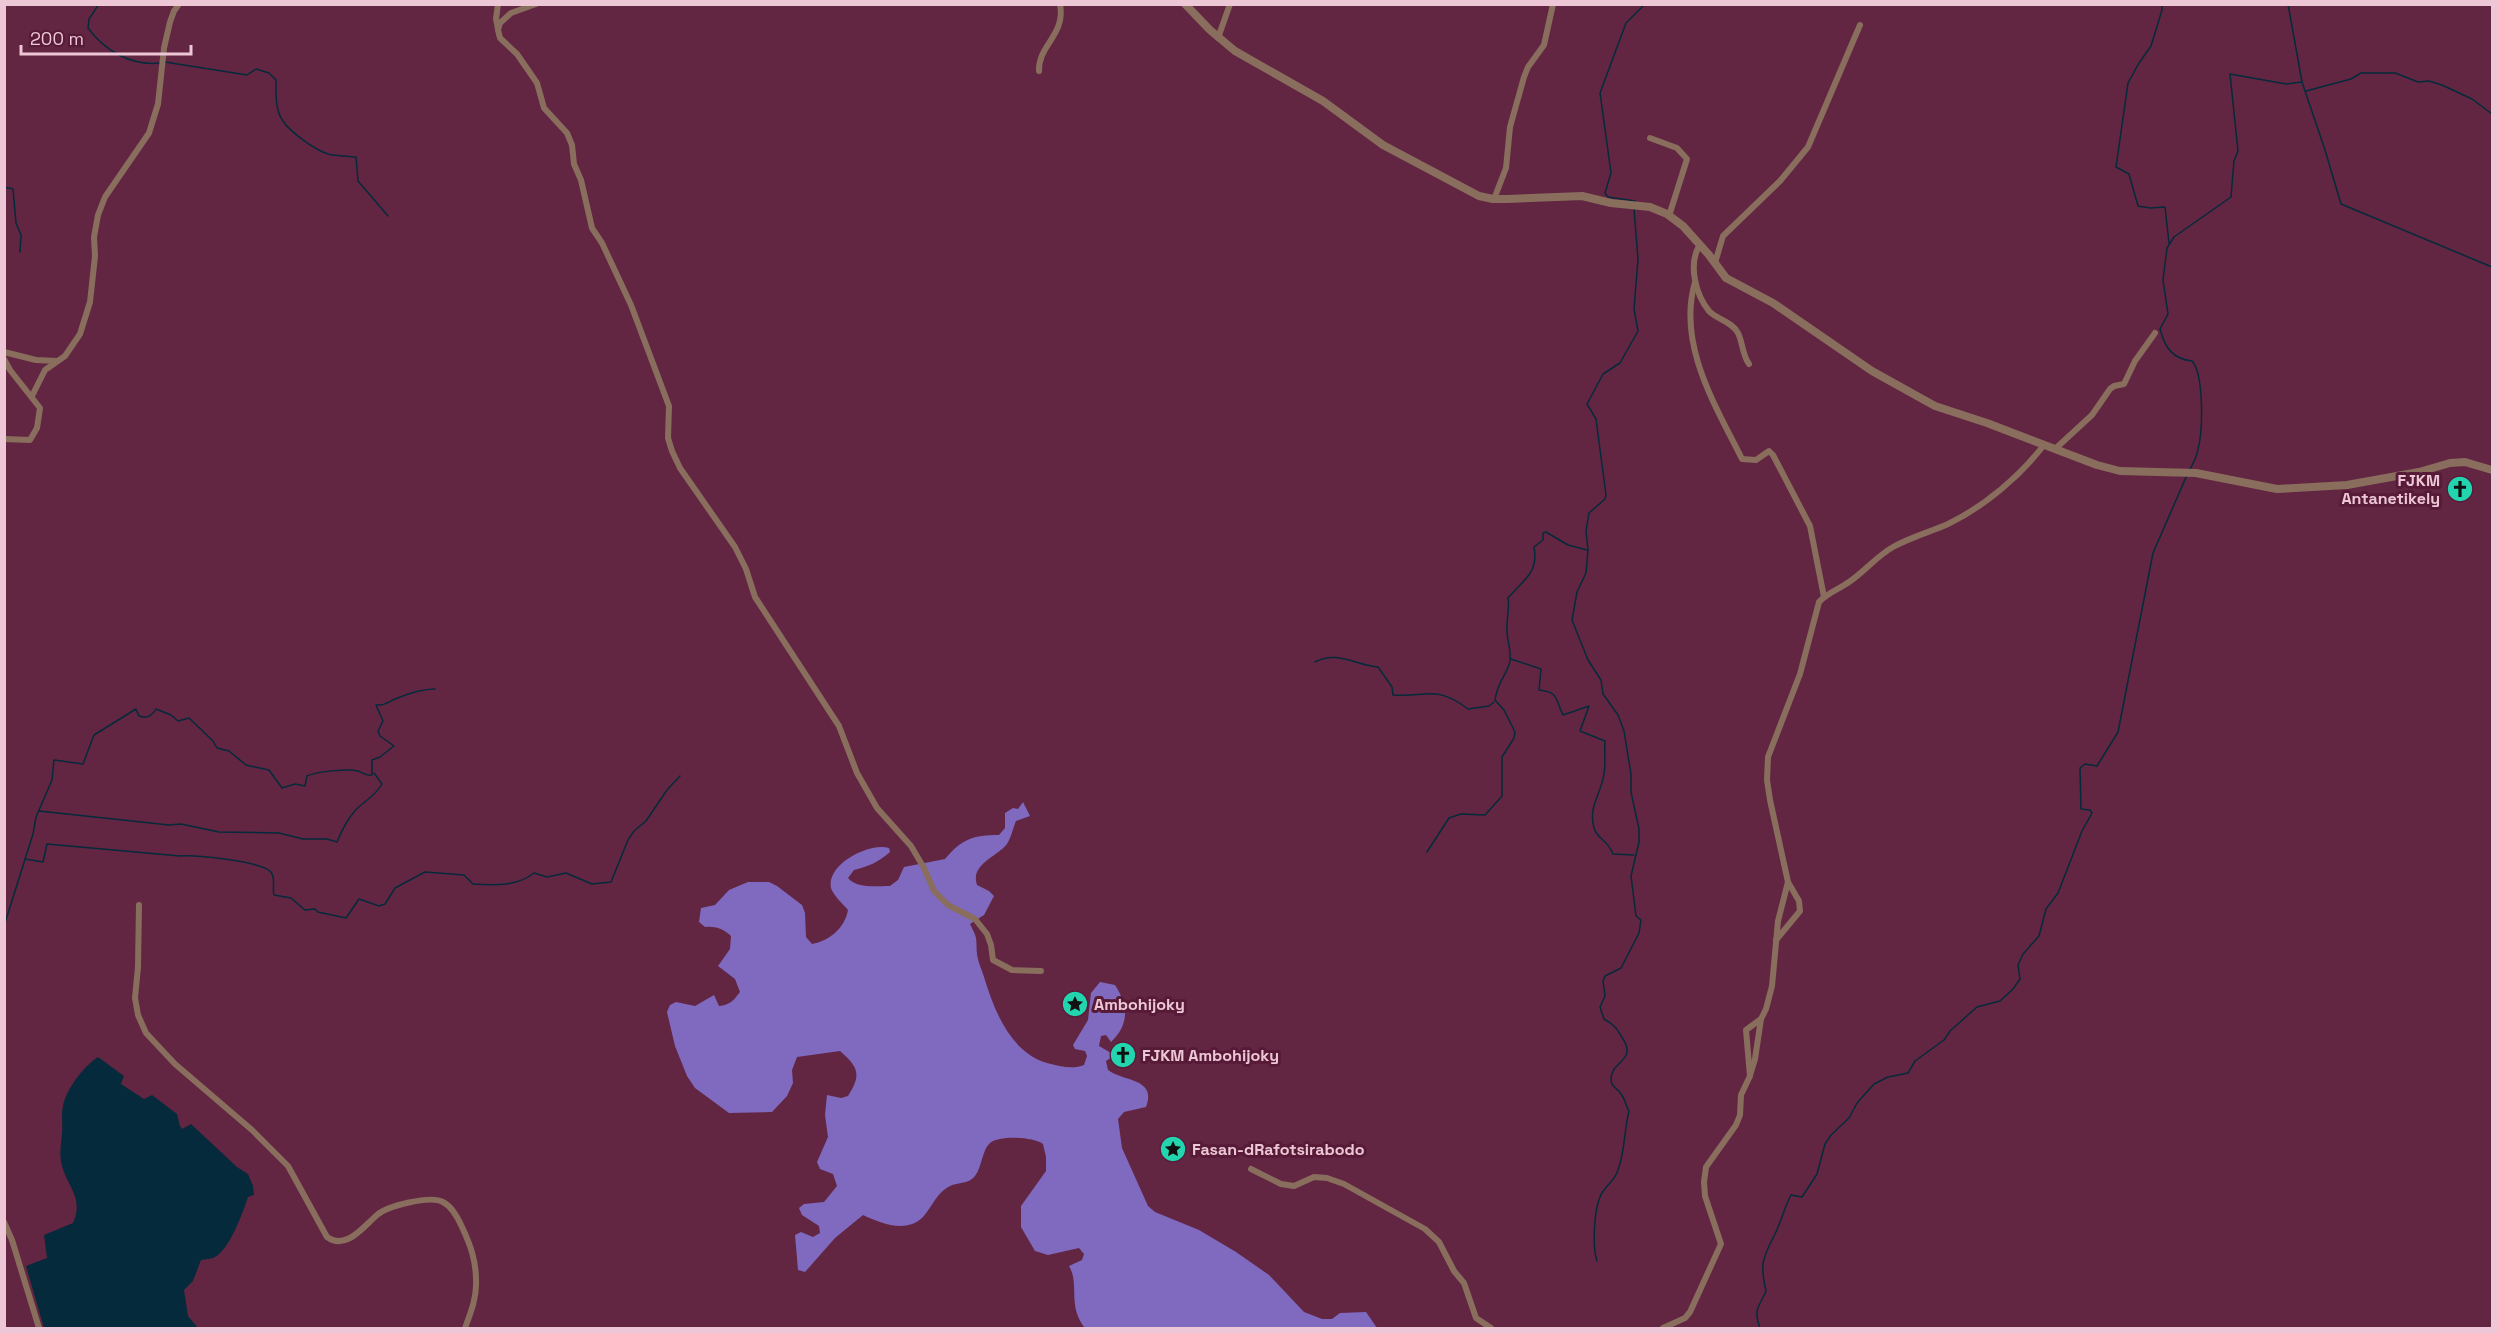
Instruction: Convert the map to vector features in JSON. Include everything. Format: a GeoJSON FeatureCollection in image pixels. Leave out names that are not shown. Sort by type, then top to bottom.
{"type":"FeatureCollection","features":[{"type":"Feature","properties":{"kind":"street"},"geometry":{"type":"LineString","coordinates":[[32,396],[45,370],[65,356],[80,334],[90,302],[95,256],[94,237],[98,215],[105,197],[149,134],[158,104],[170,22],[179,4]]}},
{"type":"Feature","properties":{"kind":"street"},"geometry":{"type":"LineString","coordinates":[[498,4],[496,19],[500,38],[517,54],[537,83],[544,108],[567,133],[572,144],[574,164],[581,180],[592,228],[602,243],[631,306],[669,406],[668,438],[680,468],[735,547],[746,568],[755,597],[839,726],[857,773],[878,808],[911,846],[934,891],[948,905],[975,919],[987,934],[993,960],[1012,970],[1041,971]]}},
{"type":"Feature","properties":{"kind":"street"},"geometry":{"type":"LineString","coordinates":[[498,30],[500,23],[512,13],[536,4]]}},
{"type":"Feature","properties":{"kind":"street"},"geometry":{"type":"LineString","coordinates":[[1039,71],[1041,56],[1058,30],[1062,14],[1060,4]]}},
{"type":"Feature","properties":{"kind":"street"},"geometry":{"type":"LineString","coordinates":[[1185,4],[1218,38],[1258,66],[1323,101],[1383,145],[1479,195],[1494,199],[1574,195],[1650,207],[1683,226],[1726,278],[1773,303],[1859,363],[1935,406],[2055,449],[2120,471],[2196,473],[2277,489],[2347,485],[2419,472],[2450,463],[2465,462],[2493,470]]}},
{"type":"Feature","properties":{"kind":"street"},"geometry":{"type":"LineString","coordinates":[[1218,38],[1230,4]]}},
{"type":"Feature","properties":{"kind":"street"},"geometry":{"type":"LineString","coordinates":[[1494,199],[1506,168],[1510,127],[1524,77],[1528,66],[1544,45],[1553,4]]}},
{"type":"Feature","properties":{"kind":"street"},"geometry":{"type":"LineString","coordinates":[[1715,263],[1723,236],[1780,181],[1808,147],[1860,25]]}},
{"type":"Feature","properties":{"kind":"street"},"geometry":{"type":"LineString","coordinates":[[1650,138],[1677,148],[1686,159],[1669,216]]}},
{"type":"Feature","properties":{"kind":"street"},"geometry":{"type":"LineString","coordinates":[[1699,246],[1694,260],[1698,293],[1710,312],[1720,316],[1738,332],[1743,354],[1749,364]]}},
{"type":"Feature","properties":{"kind":"street"},"geometry":{"type":"LineString","coordinates":[[1695,282],[1691,295],[1694,353],[1706,386],[1742,459],[1756,460],[1769,451],[1773,455],[1810,526],[1824,597]]}},
{"type":"Feature","properties":{"kind":"street"},"geometry":{"type":"LineString","coordinates":[[2055,449],[2092,415],[2110,389],[2124,384],[2135,360],[2155,333]]}},
{"type":"Feature","properties":{"kind":"street"},"geometry":{"type":"LineString","coordinates":[[4,352],[36,360],[57,361]]}},
{"type":"Feature","properties":{"kind":"street"},"geometry":{"type":"LineString","coordinates":[[4,359],[40,408],[37,428],[30,440],[4,439]]}},
{"type":"Feature","properties":{"kind":"street"},"geometry":{"type":"LineString","coordinates":[[1776,940],[1800,911],[1799,900],[1788,882],[1768,790],[1768,757],[1800,674],[1815,613],[1824,597],[1849,582],[1889,549],[1912,537],[1947,525],[1975,509],[2029,465],[2044,445]]}},
{"type":"Feature","properties":{"kind":"street"},"geometry":{"type":"LineString","coordinates":[[1663,1329],[1685,1318],[1690,1312],[1719,1252],[1721,1244],[1705,1196],[1706,1167],[1736,1125],[1740,1115],[1742,1095],[1755,1059],[1761,1018],[1766,1009],[1772,986],[1778,921],[1788,882]]}},
{"type":"Feature","properties":{"kind":"street"},"geometry":{"type":"LineString","coordinates":[[139,904],[135,998],[138,1015],[146,1033],[175,1064],[252,1130],[288,1166],[327,1237],[332,1240],[345,1240],[353,1236],[371,1223],[377,1214],[397,1205],[432,1199],[445,1203],[459,1220],[471,1246],[475,1263],[475,1298],[465,1329]]}},
{"type":"Feature","properties":{"kind":"street"},"geometry":{"type":"LineString","coordinates":[[1750,1076],[1746,1030],[1761,1018]]}},
{"type":"Feature","properties":{"kind":"street"},"geometry":{"type":"LineString","coordinates":[[1251,1169],[1281,1184],[1294,1186],[1314,1177],[1327,1178],[1344,1184],[1425,1229],[1439,1242],[1464,1283],[1476,1318],[1491,1329]]}},
{"type":"Feature","properties":{"kind":"street"},"geometry":{"type":"LineString","coordinates":[[4,1222],[12,1240],[39,1329]]}},
{"type":"Feature","properties":{"kind":"shaded area"},"geometry":{"type":"Polygon","coordinates":[[[1023,802],[1030,816],[1016,821],[1007,844],[986,861],[977,872],[977,885],[994,896],[984,915],[970,924],[988,990],[1013,1040],[1034,1058],[1047,1063],[1066,1067],[1084,1065],[1087,1056],[1085,1051],[1075,1049],[1073,1045],[1088,1020],[1091,993],[1100,982],[1115,985],[1123,1000],[1124,1021],[1111,1042],[1106,1035],[1101,1036],[1099,1046],[1111,1053],[1112,1057],[1106,1061],[1108,1070],[1137,1082],[1147,1091],[1146,1107],[1124,1112],[1118,1119],[1122,1148],[1148,1206],[1155,1212],[1199,1230],[1236,1252],[1269,1275],[1304,1312],[1322,1319],[1332,1319],[1340,1313],[1366,1312],[1377,1328],[1085,1328],[1076,1312],[1074,1280],[1069,1266],[1082,1260],[1084,1254],[1079,1248],[1048,1255],[1035,1251],[1021,1227],[1021,1206],[1046,1171],[1043,1144],[1024,1138],[1001,1139],[990,1143],[975,1176],[945,1189],[923,1217],[916,1222],[909,1225],[893,1225],[863,1215],[835,1238],[805,1272],[798,1270],[795,1235],[801,1232],[813,1237],[820,1233],[819,1226],[802,1215],[799,1208],[804,1204],[824,1202],[837,1186],[833,1174],[820,1169],[817,1162],[828,1137],[825,1115],[827,1095],[841,1098],[848,1096],[855,1082],[856,1071],[840,1051],[797,1057],[792,1070],[793,1083],[787,1096],[772,1112],[729,1113],[695,1088],[687,1076],[675,1046],[667,1012],[670,1005],[676,1002],[695,1006],[714,995],[719,1006],[726,1005],[740,992],[735,979],[718,966],[730,949],[731,936],[722,930],[705,927],[699,922],[701,908],[715,905],[729,890],[748,882],[769,882],[802,905],[805,913],[806,937],[812,944],[830,937],[840,928],[846,917],[848,910],[831,888],[831,879],[842,863],[871,848],[889,848],[890,852],[886,856],[873,864],[854,870],[848,878],[862,885],[890,886],[898,880],[904,867],[945,859],[957,847],[975,837],[999,835],[1005,828],[1005,813],[1013,808],[1018,809],[1023,802]]]}},
{"type":"Feature","properties":{"kind":"water"},"geometry":{"type":"Polygon","coordinates":[[[98,1057],[124,1076],[121,1084],[144,1099],[152,1095],[177,1114],[182,1129],[191,1124],[237,1167],[248,1174],[253,1186],[254,1195],[248,1197],[226,1246],[215,1257],[201,1260],[193,1281],[184,1290],[188,1316],[198,1328],[44,1328],[26,1266],[47,1258],[44,1235],[73,1223],[77,1207],[76,1200],[62,1166],[60,1150],[62,1109],[76,1079],[98,1057]]]}},
{"type":"Feature","properties":{"kind":"waterway"},"geometry":{"type":"LineString","coordinates":[[4,12],[6,4]]}},
{"type":"Feature","properties":{"kind":"waterway"},"geometry":{"type":"LineString","coordinates":[[99,4],[89,19],[88,28],[102,44],[129,59],[160,63]]}},
{"type":"Feature","properties":{"kind":"waterway"},"geometry":{"type":"LineString","coordinates":[[1635,201],[1608,197],[1605,193],[1611,173],[1600,93],[1626,23],[1645,4]]}},
{"type":"Feature","properties":{"kind":"waterway"},"geometry":{"type":"LineString","coordinates":[[2162,4],[2151,46],[2128,83],[2116,167],[2129,174],[2138,206],[2165,207],[2169,243]]}},
{"type":"Feature","properties":{"kind":"waterway"},"geometry":{"type":"LineString","coordinates":[[2288,4],[2302,82],[2341,204],[2492,267]]}},
{"type":"Feature","properties":{"kind":"waterway"},"geometry":{"type":"LineString","coordinates":[[165,62],[247,75],[256,69],[269,73],[276,80],[277,107],[286,125],[316,149],[331,155],[356,157],[358,181],[388,216]]}},
{"type":"Feature","properties":{"kind":"waterway"},"geometry":{"type":"LineString","coordinates":[[2306,91],[2351,79],[2361,73],[2395,73],[2418,82],[2429,81],[2442,85],[2472,99],[2492,114]]}},
{"type":"Feature","properties":{"kind":"waterway"},"geometry":{"type":"LineString","coordinates":[[2189,471],[2196,458],[2200,441],[2199,378],[2192,361],[2180,358],[2167,347],[2160,329],[2168,314],[2163,280],[2167,248],[2174,237],[2231,197],[2234,161],[2238,151],[2230,74],[2286,84],[2302,82]]}},
{"type":"Feature","properties":{"kind":"waterway"},"geometry":{"type":"LineString","coordinates":[[4,187],[13,189],[16,223],[21,235],[20,252]]}},
{"type":"Feature","properties":{"kind":"waterway"},"geometry":{"type":"LineString","coordinates":[[1597,1261],[1594,1236],[1597,1207],[1602,1193],[1617,1174],[1629,1111],[1611,1079],[1615,1068],[1625,1057],[1627,1046],[1615,1027],[1604,1019],[1600,1007],[1605,996],[1603,981],[1605,976],[1621,968],[1639,933],[1641,920],[1636,916],[1631,876],[1639,842],[1639,829],[1631,792],[1631,774],[1624,731],[1618,715],[1603,694],[1601,680],[1588,660],[1572,620],[1577,592],[1586,573],[1588,550],[1586,531],[1589,513],[1605,499],[1606,495],[1596,419],[1587,404],[1603,374],[1620,363],[1638,331],[1634,309],[1638,259],[1634,209]]}},
{"type":"Feature","properties":{"kind":"waterway"},"geometry":{"type":"LineString","coordinates":[[1760,1328],[1757,1312],[1766,1291],[1763,1268],[1767,1251],[1791,1195],[1802,1197],[1817,1174],[1825,1144],[1831,1135],[1849,1118],[1857,1103],[1874,1084],[1888,1077],[1908,1073],[1915,1061],[1944,1040],[1950,1031],[1977,1007],[2000,1001],[2020,979],[2018,965],[2023,954],[2039,936],[2046,909],[2058,893],[2082,831],[2092,813],[2090,810],[2081,809],[2080,768],[2085,764],[2097,766],[2118,732],[2153,553],[2187,475]]}},
{"type":"Feature","properties":{"kind":"waterway"},"geometry":{"type":"LineString","coordinates":[[1427,852],[1449,818],[1461,814],[1485,815],[1502,796],[1502,757],[1514,738],[1515,732],[1504,710],[1495,700],[1510,661],[1507,635],[1508,598],[1529,576],[1534,563],[1534,547],[1543,540],[1543,533],[1546,532],[1568,545],[1587,550]]}},
{"type":"Feature","properties":{"kind":"waterway"},"geometry":{"type":"LineString","coordinates":[[1315,662],[1331,657],[1378,667],[1392,687],[1393,695],[1440,695],[1468,709],[1489,706],[1494,702]]}},
{"type":"Feature","properties":{"kind":"waterway"},"geometry":{"type":"LineString","coordinates":[[1511,659],[1541,669],[1539,690],[1550,692],[1553,695],[1563,715],[1589,706],[1580,731],[1605,741],[1604,774],[1594,807],[1594,828],[1613,854],[1634,855]]}},
{"type":"Feature","properties":{"kind":"waterway"},"geometry":{"type":"LineString","coordinates":[[4,926],[33,834],[36,817],[52,780],[54,760],[83,764],[94,735],[136,709],[142,717],[149,716],[156,709],[171,715],[178,721],[189,718],[213,741],[217,748],[229,751],[246,765],[269,770],[282,788],[295,784],[305,786],[307,776],[324,772],[353,770],[372,775],[372,760],[394,746],[380,736],[378,731],[383,721],[376,705],[415,692],[435,689]]}},
{"type":"Feature","properties":{"kind":"waterway"},"geometry":{"type":"LineString","coordinates":[[39,811],[169,825],[181,824],[219,832],[279,833],[303,839],[327,839],[337,842],[351,815],[376,793],[382,784],[374,773]]}},
{"type":"Feature","properties":{"kind":"waterway"},"geometry":{"type":"LineString","coordinates":[[25,859],[43,862],[47,844],[242,862],[265,868],[271,872],[274,895],[291,898],[305,910],[315,909],[318,912],[346,918],[359,899],[379,906],[385,904],[395,888],[425,872],[464,875],[473,884],[513,883],[534,873],[547,877],[566,873],[592,884],[611,882],[628,840],[634,831],[646,821],[667,790],[680,776]]}},
{"type":"Feature","properties":{"kind":"place","name":"FJKM Antanetikely"},"geometry":{"type":"Point","coordinates":[2460,489]}},
{"type":"Feature","properties":{"kind":"place","name":"Ambohijoky"},"geometry":{"type":"Point","coordinates":[1075,1004]}},
{"type":"Feature","properties":{"kind":"place","name":"FJKM Ambohijoky"},"geometry":{"type":"Point","coordinates":[1123,1055]}},
{"type":"Feature","properties":{"kind":"place","name":"Fasan-dRafotsirabodo"},"geometry":{"type":"Point","coordinates":[1173,1149]}}]}
